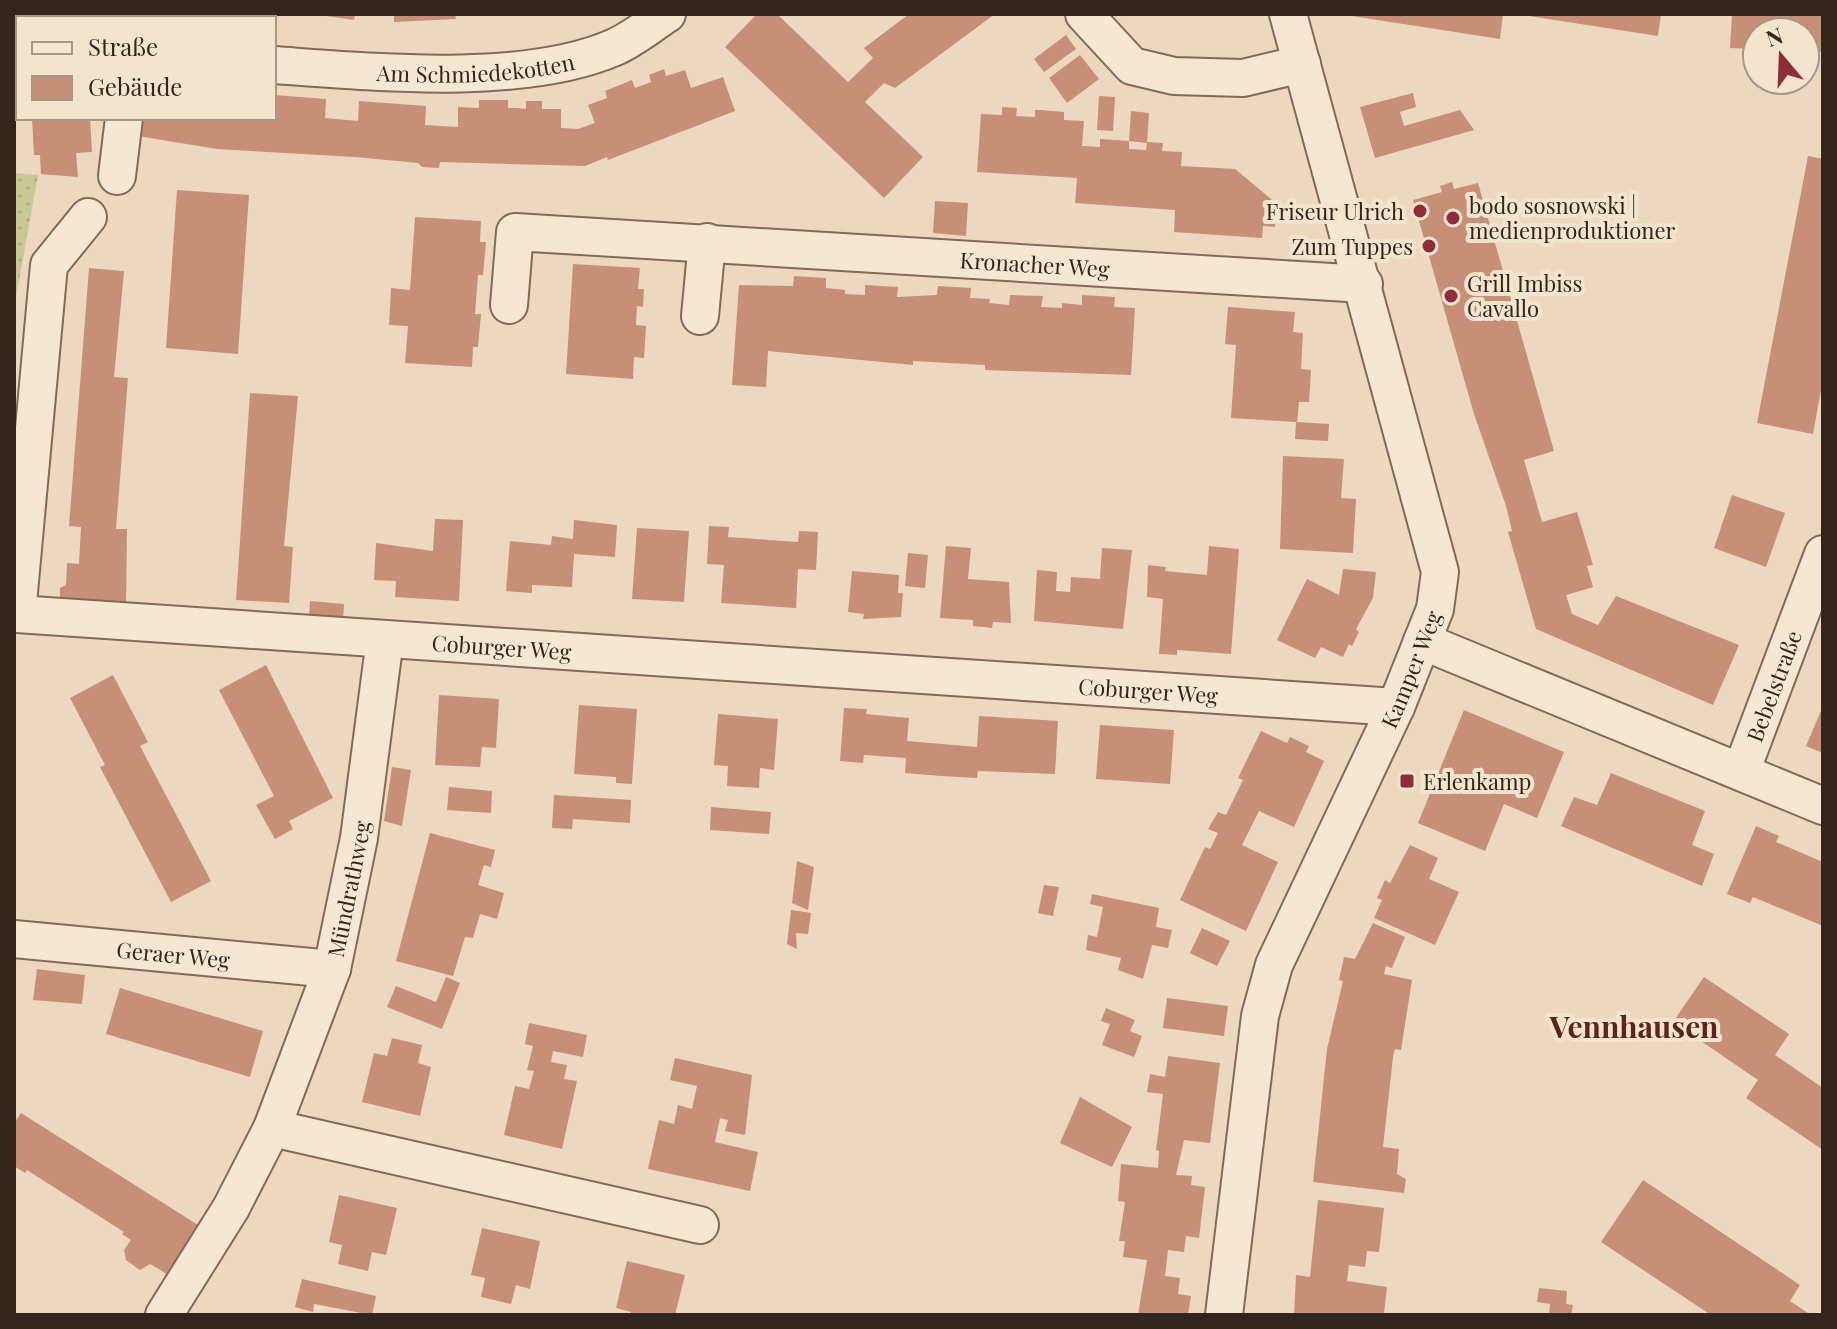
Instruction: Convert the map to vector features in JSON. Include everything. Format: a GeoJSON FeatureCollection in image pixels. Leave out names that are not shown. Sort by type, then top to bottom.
{"type":"FeatureCollection","features":[{"type":"Feature","properties":{"kind":"street","name":"Am Schmiedekotten"},"geometry":{"type":"LineString","coordinates":[[276,65],[435,74],[543,65],[614,48],[667,14]]}},
{"type":"Feature","properties":{"kind":"street"},"geometry":{"type":"LineString","coordinates":[[1084,14],[1132,66],[1174,76],[1243,78],[1302,64]]}},
{"type":"Feature","properties":{"kind":"street","name":"Kamper Weg"},"geometry":{"type":"LineString","coordinates":[[1224,1315],[1260,1016],[1274,965],[1396,707],[1435,609],[1440,572],[1288,14]]}},
{"type":"Feature","properties":{"kind":"street"},"geometry":{"type":"LineString","coordinates":[[117,176],[124,120]]}},
{"type":"Feature","properties":{"kind":"street","name":"Coburger Weg"},"geometry":{"type":"LineString","coordinates":[[88,217],[49,265],[17,614],[1396,707]]}},
{"type":"Feature","properties":{"kind":"street","name":"Kronacher Weg"},"geometry":{"type":"LineString","coordinates":[[509,305],[515,232],[1364,284]]}},
{"type":"Feature","properties":{"kind":"street"},"geometry":{"type":"LineString","coordinates":[[700,316],[707,242]]}},
{"type":"Feature","properties":{"kind":"street","name":"Bebelstraße"},"geometry":{"type":"LineString","coordinates":[[1741,772],[1823,554]]}},
{"type":"Feature","properties":{"kind":"street","name":"Mündrathweg"},"geometry":{"type":"LineString","coordinates":[[164,1315],[231,1208],[272,1128],[332,969],[359,838],[385,639]]}},
{"type":"Feature","properties":{"kind":"street"},"geometry":{"type":"LineString","coordinates":[[1422,641],[1823,806]]}},
{"type":"Feature","properties":{"kind":"street","name":"Geraer Weg"},"geometry":{"type":"LineString","coordinates":[[14,939],[332,969]]}},
{"type":"Feature","properties":{"kind":"street"},"geometry":{"type":"LineString","coordinates":[[272,1128],[700,1225]]}},
{"type":"Feature","properties":{"kind":"green space"},"geometry":{"type":"Polygon","coordinates":[[[14,173],[38,175],[14,308],[14,173]]]}},
{"type":"Feature","properties":{"kind":"building"},"geometry":{"type":"Polygon","coordinates":[[[46,14],[107,14],[106,16],[46,14]]]}},
{"type":"Feature","properties":{"kind":"building"},"geometry":{"type":"Polygon","coordinates":[[[312,14],[355,14],[354,20],[312,14]]]}},
{"type":"Feature","properties":{"kind":"building"},"geometry":{"type":"Polygon","coordinates":[[[394,14],[455,14],[456,19],[394,22],[394,14]]]}},
{"type":"Feature","properties":{"kind":"building"},"geometry":{"type":"Polygon","coordinates":[[[757,14],[777,14],[848,82],[873,58],[864,48],[909,14],[995,14],[895,88],[884,83],[865,102],[923,157],[884,198],[725,47],[757,14]]]}},
{"type":"Feature","properties":{"kind":"building"},"geometry":{"type":"Polygon","coordinates":[[[1339,14],[1503,14],[1500,39],[1339,14]]]}},
{"type":"Feature","properties":{"kind":"building"},"geometry":{"type":"Polygon","coordinates":[[[1516,14],[1661,14],[1658,36],[1516,14]]]}},
{"type":"Feature","properties":{"kind":"building"},"geometry":{"type":"Polygon","coordinates":[[[1732,14],[1823,14],[1823,52],[1821,16],[1741,16],[1741,48],[1730,48],[1732,14]]]}},
{"type":"Feature","properties":{"kind":"building"},"geometry":{"type":"Polygon","coordinates":[[[1066,35],[1076,49],[1044,72],[1034,59],[1066,35]]]}},
{"type":"Feature","properties":{"kind":"building"},"geometry":{"type":"Polygon","coordinates":[[[1080,55],[1099,79],[1067,103],[1049,78],[1080,55]]]}},
{"type":"Feature","properties":{"kind":"building"},"geometry":{"type":"Polygon","coordinates":[[[664,69],[666,76],[685,70],[691,88],[723,77],[735,111],[585,166],[440,162],[439,168],[422,167],[418,163],[355,157],[217,149],[138,136],[140,120],[276,120],[276,95],[326,99],[325,118],[358,121],[359,101],[426,106],[425,125],[458,127],[458,107],[479,108],[479,100],[508,100],[508,108],[526,109],[526,101],[542,101],[542,109],[561,109],[561,128],[578,129],[595,123],[588,105],[607,98],[605,91],[632,80],[635,88],[651,82],[649,75],[664,69]]]}},
{"type":"Feature","properties":{"kind":"building"},"geometry":{"type":"Polygon","coordinates":[[[1413,93],[1416,107],[1400,112],[1404,126],[1460,110],[1474,130],[1375,158],[1360,107],[1413,93]]]}},
{"type":"Feature","properties":{"kind":"building"},"geometry":{"type":"Polygon","coordinates":[[[1099,96],[1115,97],[1113,131],[1097,130],[1099,96]]]}},
{"type":"Feature","properties":{"kind":"building"},"geometry":{"type":"Polygon","coordinates":[[[1002,107],[1017,108],[1016,116],[1035,117],[1035,110],[1041,110],[1064,112],[1064,120],[1084,121],[1082,146],[1100,147],[1100,139],[1129,141],[1129,149],[1146,150],[1147,142],[1163,143],[1162,151],[1182,152],[1181,166],[1235,169],[1277,204],[1275,227],[1263,226],[1262,238],[1174,232],[1175,210],[1075,203],[1077,178],[977,172],[981,114],[1002,115],[1002,107]]]}},
{"type":"Feature","properties":{"kind":"building"},"geometry":{"type":"Polygon","coordinates":[[[1131,111],[1149,113],[1147,143],[1129,141],[1131,111]]]}},
{"type":"Feature","properties":{"kind":"building"},"geometry":{"type":"Polygon","coordinates":[[[32,120],[90,120],[92,152],[76,153],[78,177],[41,174],[40,155],[34,155],[32,120]]]}},
{"type":"Feature","properties":{"kind":"building"},"geometry":{"type":"Polygon","coordinates":[[[1808,156],[1823,159],[1823,379],[1813,434],[1757,423],[1808,156]]]}},
{"type":"Feature","properties":{"kind":"building"},"geometry":{"type":"Polygon","coordinates":[[[1452,182],[1454,189],[1478,183],[1554,451],[1524,460],[1542,522],[1577,512],[1593,565],[1587,566],[1593,587],[1566,595],[1572,614],[1598,625],[1616,596],[1739,645],[1713,705],[1536,629],[1508,532],[1512,531],[1506,506],[1474,414],[1413,200],[1442,192],[1440,186],[1452,182]]]}},
{"type":"Feature","properties":{"kind":"building"},"geometry":{"type":"Polygon","coordinates":[[[177,190],[249,195],[238,354],[166,348],[177,190]]]}},
{"type":"Feature","properties":{"kind":"building"},"geometry":{"type":"Polygon","coordinates":[[[935,201],[968,203],[966,236],[933,233],[935,201]]]}},
{"type":"Feature","properties":{"kind":"building"},"geometry":{"type":"Polygon","coordinates":[[[415,217],[481,221],[480,242],[486,242],[483,275],[478,275],[475,314],[481,314],[478,347],[473,347],[472,367],[405,363],[408,326],[389,325],[391,288],[410,290],[415,217]]]}},
{"type":"Feature","properties":{"kind":"building"},"geometry":{"type":"Polygon","coordinates":[[[573,264],[640,268],[638,289],[644,289],[643,307],[637,306],[636,325],[646,326],[644,358],[634,357],[633,379],[566,374],[573,264]]]}},
{"type":"Feature","properties":{"kind":"building"},"geometry":{"type":"Polygon","coordinates":[[[89,268],[124,271],[114,377],[128,378],[116,529],[127,529],[126,606],[63,601],[60,597],[60,588],[66,585],[67,563],[79,564],[81,527],[69,526],[89,268]]]}},
{"type":"Feature","properties":{"kind":"building"},"geometry":{"type":"Polygon","coordinates":[[[794,276],[826,278],[826,288],[845,290],[845,294],[865,295],[865,285],[898,287],[897,297],[937,295],[938,286],[971,288],[970,298],[990,299],[989,303],[1009,305],[1010,295],[1043,296],[1041,307],[1062,308],[1062,303],[1082,305],[1082,295],[1115,297],[1114,307],[1135,308],[1131,375],[985,370],[985,365],[913,361],[913,365],[768,351],[766,387],[732,385],[739,285],[793,286],[794,276]]]}},
{"type":"Feature","properties":{"kind":"building"},"geometry":{"type":"Polygon","coordinates":[[[1228,307],[1295,312],[1293,332],[1303,333],[1301,369],[1311,370],[1309,402],[1299,402],[1297,422],[1329,424],[1328,441],[1295,439],[1296,422],[1231,418],[1236,345],[1225,344],[1228,307]]]}},
{"type":"Feature","properties":{"kind":"building"},"geometry":{"type":"Polygon","coordinates":[[[250,393],[298,396],[284,546],[293,547],[289,603],[236,600],[250,393]]]}},
{"type":"Feature","properties":{"kind":"building"},"geometry":{"type":"Polygon","coordinates":[[[1283,456],[1344,459],[1341,498],[1356,499],[1353,553],[1280,549],[1283,456]]]}},
{"type":"Feature","properties":{"kind":"building"},"geometry":{"type":"Polygon","coordinates":[[[1732,495],[1785,513],[1766,567],[1714,548],[1732,495]]]}},
{"type":"Feature","properties":{"kind":"building"},"geometry":{"type":"Polygon","coordinates":[[[435,519],[463,520],[459,601],[395,597],[396,581],[374,580],[376,543],[433,551],[435,519]]]}},
{"type":"Feature","properties":{"kind":"building"},"geometry":{"type":"Polygon","coordinates":[[[574,520],[617,525],[615,557],[574,554],[572,587],[532,585],[532,593],[506,591],[510,541],[551,545],[552,536],[573,539],[574,520]]]}},
{"type":"Feature","properties":{"kind":"building"},"geometry":{"type":"Polygon","coordinates":[[[709,526],[729,527],[728,537],[798,542],[799,531],[818,532],[816,570],[798,569],[796,608],[721,603],[724,565],[707,564],[709,526]]]}},
{"type":"Feature","properties":{"kind":"building"},"geometry":{"type":"Polygon","coordinates":[[[637,528],[689,531],[684,602],[632,599],[637,528]]]}},
{"type":"Feature","properties":{"kind":"building"},"geometry":{"type":"Polygon","coordinates":[[[946,546],[971,548],[968,579],[1009,582],[1011,623],[993,622],[992,628],[973,626],[973,620],[940,618],[946,546]]]}},
{"type":"Feature","properties":{"kind":"building"},"geometry":{"type":"Polygon","coordinates":[[[1209,546],[1239,549],[1231,654],[1177,650],[1177,655],[1159,654],[1163,599],[1147,597],[1148,565],[1166,567],[1165,571],[1207,575],[1209,546]]]}},
{"type":"Feature","properties":{"kind":"building"},"geometry":{"type":"Polygon","coordinates":[[[1102,548],[1132,550],[1123,629],[1034,621],[1037,570],[1057,572],[1056,591],[1070,592],[1071,577],[1100,579],[1102,548]]]}},
{"type":"Feature","properties":{"kind":"building"},"geometry":{"type":"Polygon","coordinates":[[[908,553],[928,555],[925,588],[905,586],[908,553]]]}},
{"type":"Feature","properties":{"kind":"building"},"geometry":{"type":"Polygon","coordinates":[[[1343,569],[1376,572],[1373,598],[1356,629],[1359,632],[1352,646],[1349,644],[1343,657],[1321,647],[1315,658],[1277,640],[1307,579],[1339,595],[1343,569]]]}},
{"type":"Feature","properties":{"kind":"building"},"geometry":{"type":"Polygon","coordinates":[[[852,571],[899,575],[898,593],[903,593],[901,617],[863,619],[864,614],[848,612],[852,571]]]}},
{"type":"Feature","properties":{"kind":"building"},"geometry":{"type":"Polygon","coordinates":[[[310,601],[344,604],[343,620],[309,618],[310,601]]]}},
{"type":"Feature","properties":{"kind":"building"},"geometry":{"type":"Polygon","coordinates":[[[266,665],[333,798],[289,821],[293,829],[275,839],[256,805],[274,796],[219,690],[266,665]]]}},
{"type":"Feature","properties":{"kind":"building"},"geometry":{"type":"Polygon","coordinates":[[[113,675],[148,742],[140,746],[211,881],[171,902],[100,767],[105,765],[70,698],[113,675]]]}},
{"type":"Feature","properties":{"kind":"building"},"geometry":{"type":"Polygon","coordinates":[[[439,695],[499,699],[496,748],[482,747],[480,767],[435,765],[439,695]]]}},
{"type":"Feature","properties":{"kind":"building"},"geometry":{"type":"Polygon","coordinates":[[[579,705],[637,709],[632,784],[616,783],[616,777],[574,774],[579,705]]]}},
{"type":"Feature","properties":{"kind":"building"},"geometry":{"type":"Polygon","coordinates":[[[1823,706],[1823,753],[1806,746],[1823,706]]]}},
{"type":"Feature","properties":{"kind":"building"},"geometry":{"type":"Polygon","coordinates":[[[844,708],[867,709],[866,714],[909,718],[907,741],[977,747],[979,716],[1058,721],[1055,774],[978,771],[977,778],[941,776],[905,773],[906,758],[864,755],[863,763],[840,761],[844,708]]]}},
{"type":"Feature","properties":{"kind":"building"},"geometry":{"type":"Polygon","coordinates":[[[1464,710],[1564,752],[1537,818],[1504,804],[1485,851],[1418,823],[1464,710]]]}},
{"type":"Feature","properties":{"kind":"building"},"geometry":{"type":"Polygon","coordinates":[[[718,714],[778,719],[774,770],[760,768],[759,788],[727,786],[728,766],[714,765],[718,714]]]}},
{"type":"Feature","properties":{"kind":"building"},"geometry":{"type":"Polygon","coordinates":[[[1100,725],[1174,730],[1170,784],[1096,779],[1100,725]]]}},
{"type":"Feature","properties":{"kind":"building"},"geometry":{"type":"Polygon","coordinates":[[[1261,731],[1287,743],[1290,737],[1309,746],[1306,752],[1324,761],[1294,827],[1259,811],[1242,845],[1278,862],[1246,931],[1180,900],[1205,847],[1210,849],[1218,833],[1208,829],[1218,812],[1226,815],[1243,780],[1238,778],[1261,731]]]}},
{"type":"Feature","properties":{"kind":"building"},"geometry":{"type":"Polygon","coordinates":[[[392,767],[411,770],[402,826],[384,821],[392,767]]]}},
{"type":"Feature","properties":{"kind":"building"},"geometry":{"type":"Polygon","coordinates":[[[1611,773],[1705,811],[1692,845],[1714,854],[1702,886],[1561,826],[1574,797],[1597,805],[1611,773]]]}},
{"type":"Feature","properties":{"kind":"building"},"geometry":{"type":"Polygon","coordinates":[[[449,787],[492,791],[491,813],[447,810],[449,787]]]}},
{"type":"Feature","properties":{"kind":"building"},"geometry":{"type":"Polygon","coordinates":[[[554,795],[631,800],[630,823],[573,819],[572,829],[552,828],[554,795]]]}},
{"type":"Feature","properties":{"kind":"building"},"geometry":{"type":"Polygon","coordinates":[[[711,807],[771,812],[769,834],[710,830],[711,807]]]}},
{"type":"Feature","properties":{"kind":"building"},"geometry":{"type":"Polygon","coordinates":[[[1756,826],[1779,836],[1776,842],[1823,862],[1823,926],[1753,897],[1750,903],[1727,894],[1756,826]]]}},
{"type":"Feature","properties":{"kind":"building"},"geometry":{"type":"Polygon","coordinates":[[[430,833],[495,850],[491,867],[484,865],[478,885],[504,893],[497,919],[480,914],[473,938],[465,937],[453,976],[396,961],[430,833]]]}},
{"type":"Feature","properties":{"kind":"building"},"geometry":{"type":"Polygon","coordinates":[[[1410,845],[1438,858],[1429,879],[1459,892],[1435,945],[1374,918],[1382,900],[1377,898],[1385,880],[1390,883],[1410,845]]]}},
{"type":"Feature","properties":{"kind":"building"},"geometry":{"type":"Polygon","coordinates":[[[797,861],[814,867],[808,910],[792,903],[797,861]]]}},
{"type":"Feature","properties":{"kind":"building"},"geometry":{"type":"Polygon","coordinates":[[[1044,885],[1059,887],[1053,916],[1038,913],[1044,885]]]}},
{"type":"Feature","properties":{"kind":"building"},"geometry":{"type":"Polygon","coordinates":[[[1092,894],[1159,908],[1156,927],[1172,930],[1168,948],[1152,945],[1143,979],[1118,970],[1121,958],[1086,950],[1088,935],[1097,937],[1103,907],[1090,904],[1092,894]]]}},
{"type":"Feature","properties":{"kind":"building"},"geometry":{"type":"Polygon","coordinates":[[[791,910],[811,913],[808,934],[796,933],[797,949],[787,944],[791,910]]]}},
{"type":"Feature","properties":{"kind":"building"},"geometry":{"type":"Polygon","coordinates":[[[1373,923],[1405,937],[1392,968],[1386,966],[1384,974],[1412,980],[1401,1050],[1395,1049],[1393,1057],[1383,1147],[1399,1149],[1397,1174],[1406,1179],[1404,1193],[1313,1182],[1327,1049],[1343,981],[1339,980],[1344,957],[1355,959],[1373,923]]]}},
{"type":"Feature","properties":{"kind":"building"},"geometry":{"type":"Polygon","coordinates":[[[1202,928],[1230,941],[1217,966],[1190,953],[1202,928]]]}},
{"type":"Feature","properties":{"kind":"building"},"geometry":{"type":"Polygon","coordinates":[[[37,969],[85,975],[82,1004],[33,1000],[37,969]]]}},
{"type":"Feature","properties":{"kind":"building"},"geometry":{"type":"Polygon","coordinates":[[[446,977],[460,983],[442,1029],[387,1007],[396,986],[436,1002],[446,977]]]}},
{"type":"Feature","properties":{"kind":"building"},"geometry":{"type":"Polygon","coordinates":[[[1704,977],[1789,1034],[1775,1055],[1823,1088],[1823,1150],[1746,1098],[1758,1080],[1673,1022],[1704,977]]]}},
{"type":"Feature","properties":{"kind":"building"},"geometry":{"type":"Polygon","coordinates":[[[120,988],[263,1031],[250,1077],[106,1034],[120,988]]]}},
{"type":"Feature","properties":{"kind":"building"},"geometry":{"type":"Polygon","coordinates":[[[1167,998],[1228,1006],[1224,1036],[1163,1028],[1167,998]]]}},
{"type":"Feature","properties":{"kind":"building"},"geometry":{"type":"Polygon","coordinates":[[[1106,1008],[1135,1020],[1130,1031],[1142,1036],[1134,1057],[1102,1045],[1110,1024],[1101,1021],[1106,1008]]]}},
{"type":"Feature","properties":{"kind":"building"},"geometry":{"type":"Polygon","coordinates":[[[529,1023],[587,1035],[583,1057],[553,1051],[551,1062],[567,1065],[564,1079],[577,1081],[562,1149],[504,1135],[515,1086],[529,1089],[534,1071],[527,1070],[533,1046],[525,1044],[529,1023]]]}},
{"type":"Feature","properties":{"kind":"building"},"geometry":{"type":"Polygon","coordinates":[[[392,1038],[422,1045],[418,1063],[431,1067],[420,1116],[362,1102],[374,1053],[387,1056],[392,1038]]]}},
{"type":"Feature","properties":{"kind":"building"},"geometry":{"type":"Polygon","coordinates":[[[1168,1056],[1220,1063],[1210,1143],[1184,1140],[1176,1175],[1192,1176],[1191,1185],[1205,1187],[1199,1238],[1186,1236],[1184,1252],[1168,1250],[1165,1276],[1180,1278],[1178,1294],[1191,1296],[1188,1315],[1138,1315],[1147,1260],[1123,1257],[1125,1241],[1119,1241],[1125,1202],[1118,1201],[1121,1164],[1158,1168],[1159,1151],[1156,1150],[1163,1094],[1147,1092],[1150,1074],[1165,1077],[1168,1056]]]}},
{"type":"Feature","properties":{"kind":"building"},"geometry":{"type":"Polygon","coordinates":[[[675,1058],[752,1075],[745,1135],[725,1131],[728,1120],[720,1118],[715,1142],[758,1152],[750,1191],[648,1169],[659,1120],[674,1124],[678,1105],[692,1109],[697,1086],[670,1080],[675,1058]]]}},
{"type":"Feature","properties":{"kind":"building"},"geometry":{"type":"Polygon","coordinates":[[[1080,1097],[1132,1127],[1112,1167],[1060,1143],[1080,1097]]]}},
{"type":"Feature","properties":{"kind":"building"},"geometry":{"type":"Polygon","coordinates":[[[21,1113],[198,1225],[167,1274],[150,1264],[140,1270],[126,1260],[124,1250],[131,1240],[122,1234],[124,1232],[27,1170],[25,1173],[14,1166],[14,1123],[21,1113]]]}},
{"type":"Feature","properties":{"kind":"building"},"geometry":{"type":"Polygon","coordinates":[[[1643,1180],[1800,1285],[1790,1301],[1811,1315],[1711,1315],[1601,1242],[1643,1180]]]}},
{"type":"Feature","properties":{"kind":"building"},"geometry":{"type":"Polygon","coordinates":[[[339,1195],[397,1208],[386,1255],[372,1252],[368,1271],[338,1264],[342,1245],[329,1242],[339,1195]]]}},
{"type":"Feature","properties":{"kind":"building"},"geometry":{"type":"Polygon","coordinates":[[[1318,1200],[1384,1208],[1379,1252],[1367,1251],[1365,1267],[1349,1265],[1347,1281],[1387,1287],[1384,1313],[1294,1315],[1296,1275],[1310,1277],[1318,1200]]]}},
{"type":"Feature","properties":{"kind":"building"},"geometry":{"type":"Polygon","coordinates":[[[482,1228],[540,1241],[530,1289],[516,1285],[511,1304],[481,1297],[485,1278],[471,1275],[482,1228]]]}},
{"type":"Feature","properties":{"kind":"building"},"geometry":{"type":"Polygon","coordinates":[[[627,1261],[685,1275],[675,1315],[630,1315],[631,1312],[616,1308],[627,1261]]]}},
{"type":"Feature","properties":{"kind":"building"},"geometry":{"type":"Polygon","coordinates":[[[302,1279],[376,1296],[372,1315],[314,1304],[313,1312],[295,1307],[302,1279]]]}},
{"type":"Feature","properties":{"kind":"building"},"geometry":{"type":"Polygon","coordinates":[[[1539,1288],[1567,1291],[1566,1304],[1573,1305],[1571,1315],[1549,1315],[1550,1304],[1537,1302],[1539,1288]]]}},
{"type":"Feature","properties":{"kind":"place","name":"Friseur Ulrich"},"geometry":{"type":"Point","coordinates":[1420,211]}},
{"type":"Feature","properties":{"kind":"place","name":"bodo sosnowski | medienproduktioner"},"geometry":{"type":"Point","coordinates":[1453,218]}},
{"type":"Feature","properties":{"kind":"place","name":"Zum Tuppes"},"geometry":{"type":"Point","coordinates":[1429,246]}},
{"type":"Feature","properties":{"kind":"place","name":"Grill Imbiss Cavallo"},"geometry":{"type":"Point","coordinates":[1451,296]}},
{"type":"Feature","properties":{"kind":"place","name":"Erlenkamp"},"geometry":{"type":"Point","coordinates":[1407,781]}},
{"type":"Feature","properties":{"kind":"district","name":"Vennhausen"},"geometry":{"type":"Point","coordinates":[1634,1026]}}]}
